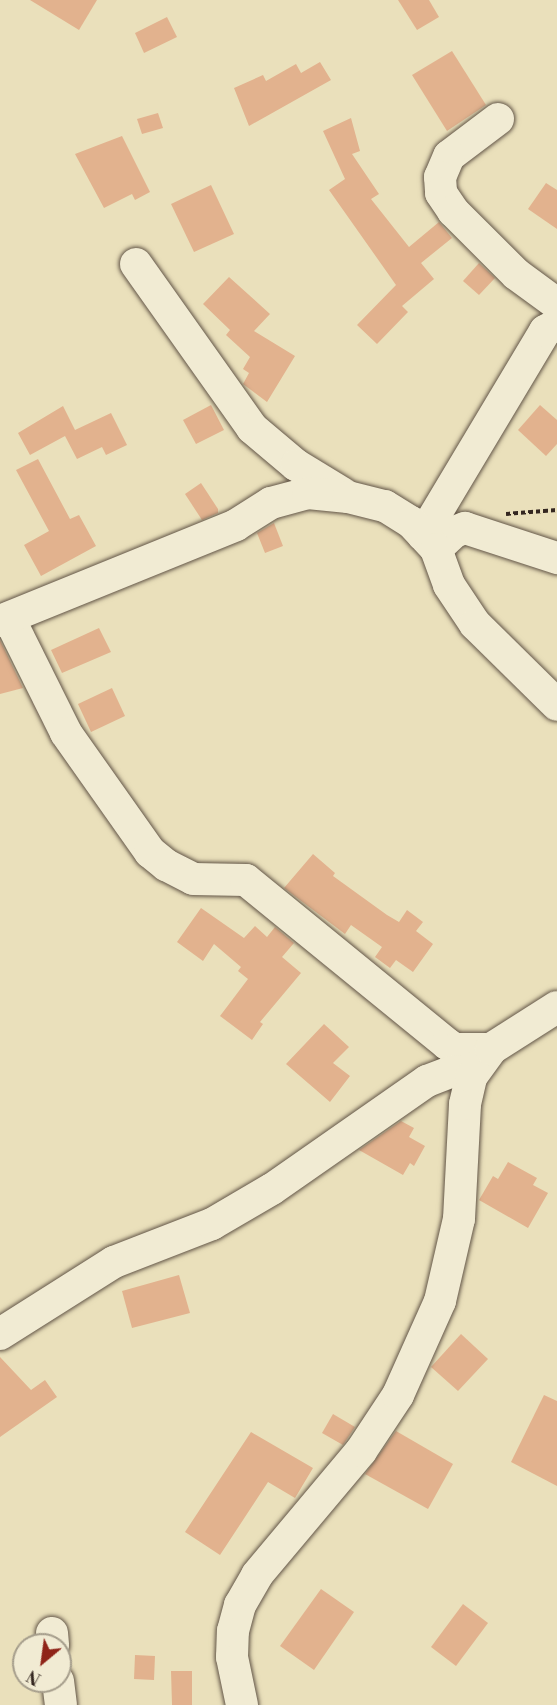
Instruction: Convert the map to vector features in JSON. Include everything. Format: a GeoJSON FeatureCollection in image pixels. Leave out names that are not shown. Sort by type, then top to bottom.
{"type":"FeatureCollection","features":[{"type":"Feature","properties":{"kind":"street"},"geometry":{"type":"LineString","coordinates":[[498,119],[449,156],[440,177],[441,193],[453,211],[516,274],[557,304]]}},
{"type":"Feature","properties":{"kind":"street"},"geometry":{"type":"LineString","coordinates":[[136,264],[252,428],[296,465],[348,496]]}},
{"type":"Feature","properties":{"kind":"street"},"geometry":{"type":"LineString","coordinates":[[430,542],[545,331],[557,324]]}},
{"type":"Feature","properties":{"kind":"street"},"geometry":{"type":"LineString","coordinates":[[482,1060],[447,1044],[246,880],[193,879],[166,866],[150,852],[66,733],[4,620],[236,525],[271,503],[308,493],[348,496],[385,506],[411,522],[430,542],[449,585],[475,624],[557,705]]}},
{"type":"Feature","properties":{"kind":"street"},"geometry":{"type":"LineString","coordinates":[[430,542],[465,528],[481,531],[557,558]]}},
{"type":"Feature","properties":{"kind":"street"},"geometry":{"type":"LineString","coordinates":[[0,1334],[114,1262],[212,1224],[272,1189],[427,1081],[482,1060],[557,1007]]}},
{"type":"Feature","properties":{"kind":"street"},"geometry":{"type":"LineString","coordinates":[[242,1705],[232,1658],[240,1605],[257,1575],[361,1451],[398,1395],[440,1301],[459,1219],[465,1104],[482,1060]]}},
{"type":"Feature","properties":{"kind":"path"},"geometry":{"type":"LineString","coordinates":[[481,531],[496,516],[524,510],[557,510]]}},
{"type":"Feature","properties":{"kind":"building"},"geometry":{"type":"Polygon","coordinates":[[[30,0],[97,0],[79,30],[30,0]]]}},
{"type":"Feature","properties":{"kind":"building"},"geometry":{"type":"Polygon","coordinates":[[[398,0],[429,0],[439,17],[417,30],[398,0]]]}},
{"type":"Feature","properties":{"kind":"building"},"geometry":{"type":"Polygon","coordinates":[[[167,17],[177,37],[144,53],[135,33],[167,17]]]}},
{"type":"Feature","properties":{"kind":"building"},"geometry":{"type":"Polygon","coordinates":[[[452,51],[486,105],[447,131],[412,75],[452,51]]]}},
{"type":"Feature","properties":{"kind":"building"},"geometry":{"type":"Polygon","coordinates":[[[320,62],[331,80],[249,126],[234,88],[263,75],[266,81],[296,64],[301,73],[320,62]]]}},
{"type":"Feature","properties":{"kind":"building"},"geometry":{"type":"Polygon","coordinates":[[[158,113],[163,128],[142,134],[137,119],[158,113]]]}},
{"type":"Feature","properties":{"kind":"building"},"geometry":{"type":"Polygon","coordinates":[[[351,118],[360,151],[352,154],[379,194],[371,199],[409,247],[439,222],[452,238],[421,263],[434,279],[402,306],[408,312],[377,344],[357,325],[396,285],[329,190],[345,179],[323,131],[351,118]]]}},
{"type":"Feature","properties":{"kind":"building"},"geometry":{"type":"Polygon","coordinates":[[[122,136],[150,192],[135,200],[132,194],[104,208],[75,154],[122,136]]]}},
{"type":"Feature","properties":{"kind":"building"},"geometry":{"type":"Polygon","coordinates":[[[546,183],[557,190],[557,229],[528,209],[546,183]]]}},
{"type":"Feature","properties":{"kind":"building"},"geometry":{"type":"Polygon","coordinates":[[[211,185],[234,234],[194,252],[171,204],[211,185]]]}},
{"type":"Feature","properties":{"kind":"building"},"geometry":{"type":"Polygon","coordinates":[[[479,263],[495,278],[479,295],[463,281],[479,263]]]}},
{"type":"Feature","properties":{"kind":"building"},"geometry":{"type":"Polygon","coordinates":[[[229,277],[270,314],[254,331],[295,356],[267,402],[243,384],[249,373],[243,369],[250,357],[226,335],[230,330],[203,304],[229,277]]]}},
{"type":"Feature","properties":{"kind":"building"},"geometry":{"type":"Polygon","coordinates":[[[211,405],[224,430],[196,444],[183,420],[211,405]]]}},
{"type":"Feature","properties":{"kind":"building"},"geometry":{"type":"Polygon","coordinates":[[[540,405],[557,420],[557,444],[546,456],[518,430],[540,405]]]}},
{"type":"Feature","properties":{"kind":"building"},"geometry":{"type":"Polygon","coordinates":[[[63,406],[75,430],[111,413],[127,445],[106,455],[102,447],[77,459],[65,436],[30,455],[18,433],[63,406]]]}},
{"type":"Feature","properties":{"kind":"building"},"geometry":{"type":"Polygon","coordinates":[[[38,459],[70,519],[79,515],[96,546],[41,576],[24,545],[49,531],[16,470],[38,459]]]}},
{"type":"Feature","properties":{"kind":"building"},"geometry":{"type":"Polygon","coordinates":[[[201,483],[218,509],[218,513],[202,520],[185,494],[201,483]]]}},
{"type":"Feature","properties":{"kind":"building"},"geometry":{"type":"Polygon","coordinates":[[[274,523],[283,546],[265,553],[257,533],[274,523]]]}},
{"type":"Feature","properties":{"kind":"building"},"geometry":{"type":"Polygon","coordinates":[[[99,628],[111,652],[62,673],[51,650],[99,628]]]}},
{"type":"Feature","properties":{"kind":"building"},"geometry":{"type":"Polygon","coordinates":[[[0,640],[23,688],[0,694],[0,640]]]}},
{"type":"Feature","properties":{"kind":"building"},"geometry":{"type":"Polygon","coordinates":[[[112,688],[125,716],[91,732],[78,704],[112,688]]]}},
{"type":"Feature","properties":{"kind":"building"},"geometry":{"type":"Polygon","coordinates":[[[313,854],[335,873],[333,876],[387,915],[399,922],[407,910],[423,922],[416,931],[433,944],[413,972],[396,960],[390,968],[375,957],[382,947],[351,925],[345,934],[284,888],[313,854]]]}},
{"type":"Feature","properties":{"kind":"building"},"geometry":{"type":"Polygon","coordinates":[[[201,908],[244,938],[255,926],[267,937],[275,927],[294,943],[282,957],[301,973],[260,1022],[263,1024],[252,1040],[220,1016],[248,979],[238,971],[241,967],[214,944],[203,961],[177,942],[201,908]]]}},
{"type":"Feature","properties":{"kind":"building"},"geometry":{"type":"Polygon","coordinates":[[[324,1024],[349,1047],[333,1063],[350,1076],[330,1102],[286,1064],[324,1024]]]}},
{"type":"Feature","properties":{"kind":"building"},"geometry":{"type":"Polygon","coordinates":[[[401,1121],[414,1128],[409,1137],[425,1146],[414,1166],[410,1163],[403,1175],[359,1150],[401,1121]]]}},
{"type":"Feature","properties":{"kind":"building"},"geometry":{"type":"Polygon","coordinates":[[[508,1162],[537,1178],[533,1185],[548,1193],[528,1228],[479,1200],[493,1176],[498,1179],[508,1162]]]}},
{"type":"Feature","properties":{"kind":"building"},"geometry":{"type":"Polygon","coordinates":[[[179,1275],[190,1313],[132,1328],[122,1291],[179,1275]]]}},
{"type":"Feature","properties":{"kind":"building"},"geometry":{"type":"Polygon","coordinates":[[[461,1334],[488,1359],[458,1391],[431,1367],[461,1334]]]}},
{"type":"Feature","properties":{"kind":"building"},"geometry":{"type":"Polygon","coordinates":[[[0,1357],[31,1390],[45,1380],[57,1397],[0,1437],[0,1357]]]}},
{"type":"Feature","properties":{"kind":"building"},"geometry":{"type":"Polygon","coordinates":[[[544,1395],[557,1401],[557,1486],[511,1462],[544,1395]]]}},
{"type":"Feature","properties":{"kind":"building"},"geometry":{"type":"Polygon","coordinates":[[[333,1414],[355,1427],[343,1445],[322,1433],[333,1414]]]}},
{"type":"Feature","properties":{"kind":"building"},"geometry":{"type":"Polygon","coordinates":[[[396,1431],[453,1464],[428,1509],[365,1474],[396,1431]]]}},
{"type":"Feature","properties":{"kind":"building"},"geometry":{"type":"Polygon","coordinates":[[[251,1432],[313,1468],[295,1498],[268,1482],[220,1555],[185,1532],[251,1432]]]}},
{"type":"Feature","properties":{"kind":"building"},"geometry":{"type":"Polygon","coordinates":[[[321,1589],[354,1612],[314,1670],[280,1646],[321,1589]]]}},
{"type":"Feature","properties":{"kind":"building"},"geometry":{"type":"Polygon","coordinates":[[[463,1604],[488,1623],[456,1666],[431,1647],[463,1604]]]}},
{"type":"Feature","properties":{"kind":"building"},"geometry":{"type":"Polygon","coordinates":[[[135,1655],[155,1656],[154,1680],[134,1679],[135,1655]]]}},
{"type":"Feature","properties":{"kind":"building"},"geometry":{"type":"Polygon","coordinates":[[[171,1671],[192,1671],[192,1705],[172,1705],[171,1671]]]}}]}
